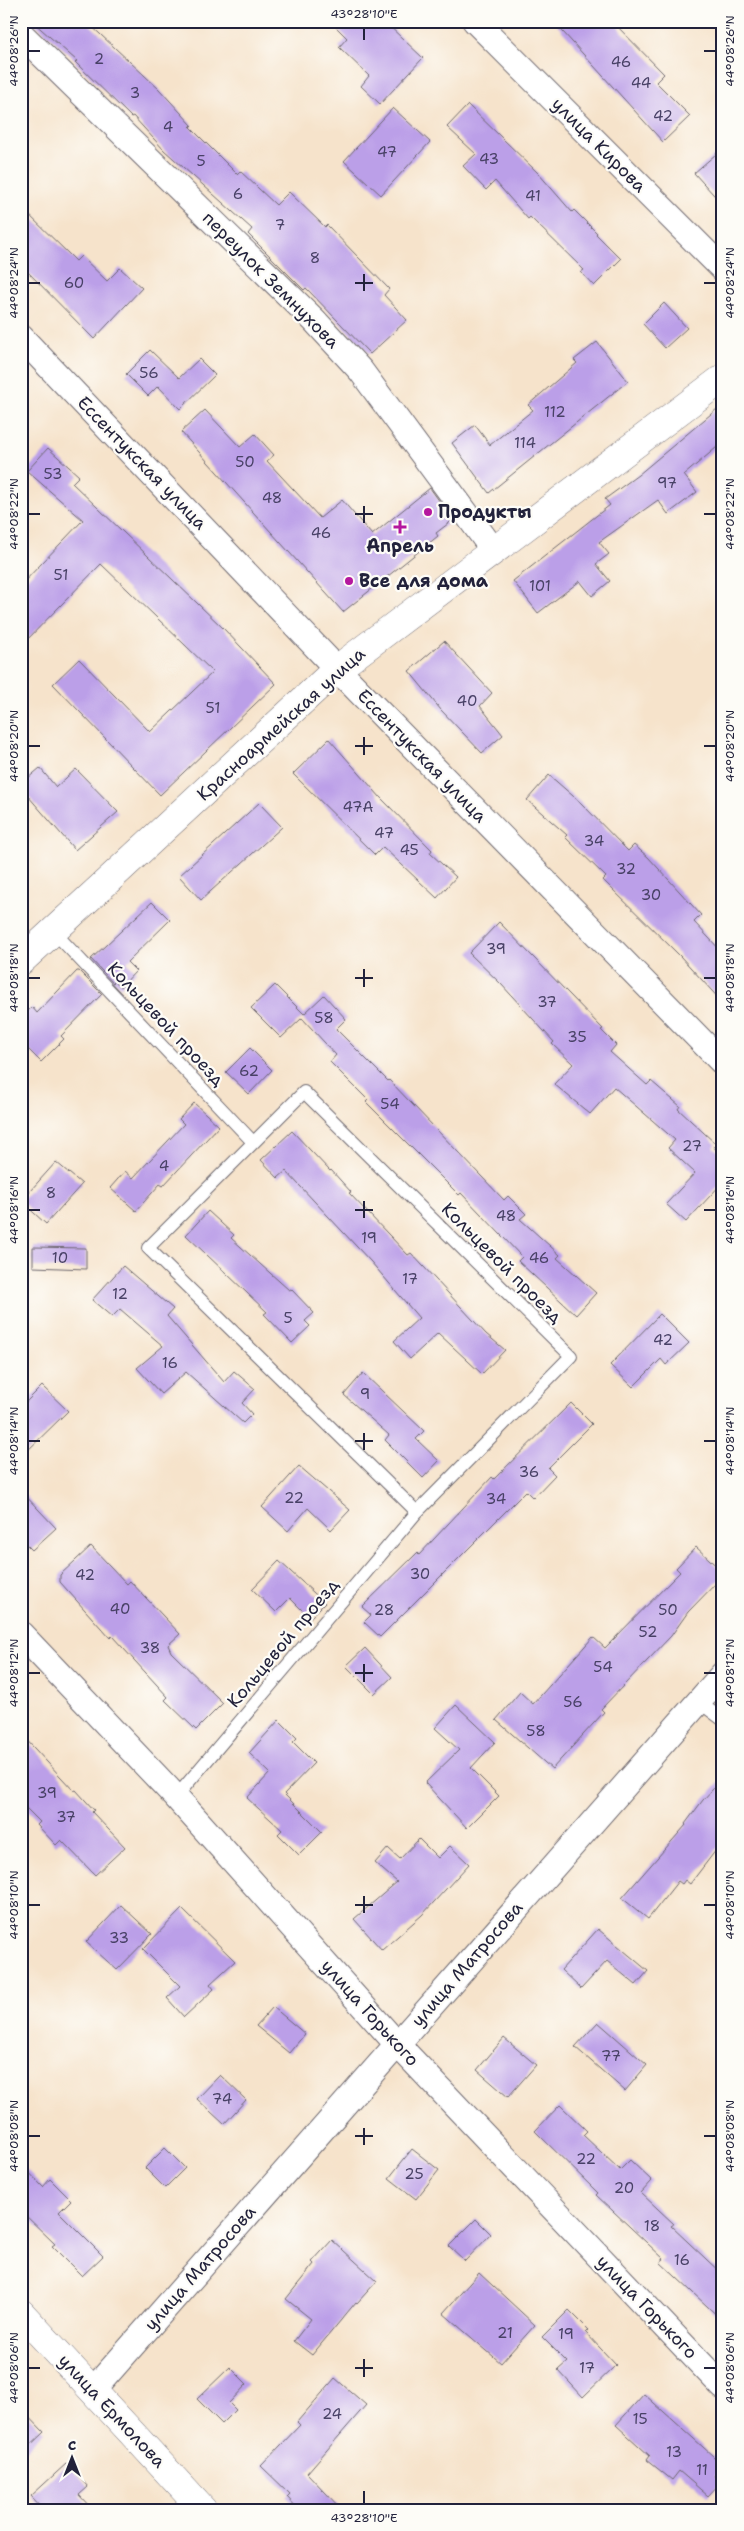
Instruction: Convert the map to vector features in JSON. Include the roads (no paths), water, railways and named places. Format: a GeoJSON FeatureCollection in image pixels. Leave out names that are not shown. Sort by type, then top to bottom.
{"type":"FeatureCollection","features":[{"type":"Feature","properties":{"kind":"street","name":"улица Кирова"},"geometry":{"type":"LineString","coordinates":[[475,21],[723,269]]}},
{"type":"Feature","properties":{"kind":"street","name":"переулок Земнухова"},"geometry":{"type":"LineString","coordinates":[[21,34],[314,320],[354,364],[494,551]]}},
{"type":"Feature","properties":{"kind":"street","name":"Ессентукская улица"},"geometry":{"type":"LineString","coordinates":[[21,337],[337,669],[723,1063]]}},
{"type":"Feature","properties":{"kind":"street","name":"Красноармейская улица"},"geometry":{"type":"LineString","coordinates":[[21,961],[337,669],[723,378]]}},
{"type":"Feature","properties":{"kind":"street","name":"улица Горького"},"geometry":{"type":"LineString","coordinates":[[21,1634],[176,1797],[397,2044],[723,2387]]}},
{"type":"Feature","properties":{"kind":"street","name":"улица Матросова"},"geometry":{"type":"LineString","coordinates":[[94,2389],[723,1674]]}},
{"type":"Feature","properties":{"kind":"street","name":"улица Ермолова"},"geometry":{"type":"LineString","coordinates":[[21,2313],[94,2389],[203,2510]]}},
{"type":"Feature","properties":{"kind":"lane","name":"Кольцевой проезд"},"geometry":{"type":"LineString","coordinates":[[53,931],[253,1142]]}},
{"type":"Feature","properties":{"kind":"lane","name":"Кольцевой проезд"},"geometry":{"type":"LineString","coordinates":[[176,1797],[417,1512],[571,1356],[304,1092],[148,1248],[417,1512]]}},
{"type":"Feature","properties":{"kind":"lane"},"geometry":{"type":"LineString","coordinates":[[698,1702],[723,1720]]}},
{"type":"Feature","properties":{"kind":"place","name":"Продукты"},"geometry":{"type":"Point","coordinates":[428,512]}},
{"type":"Feature","properties":{"kind":"place","name":"Апрель"},"geometry":{"type":"Point","coordinates":[400,527]}},
{"type":"Feature","properties":{"kind":"place","name":"Все для дома"},"geometry":{"type":"Point","coordinates":[349,581]}}]}
